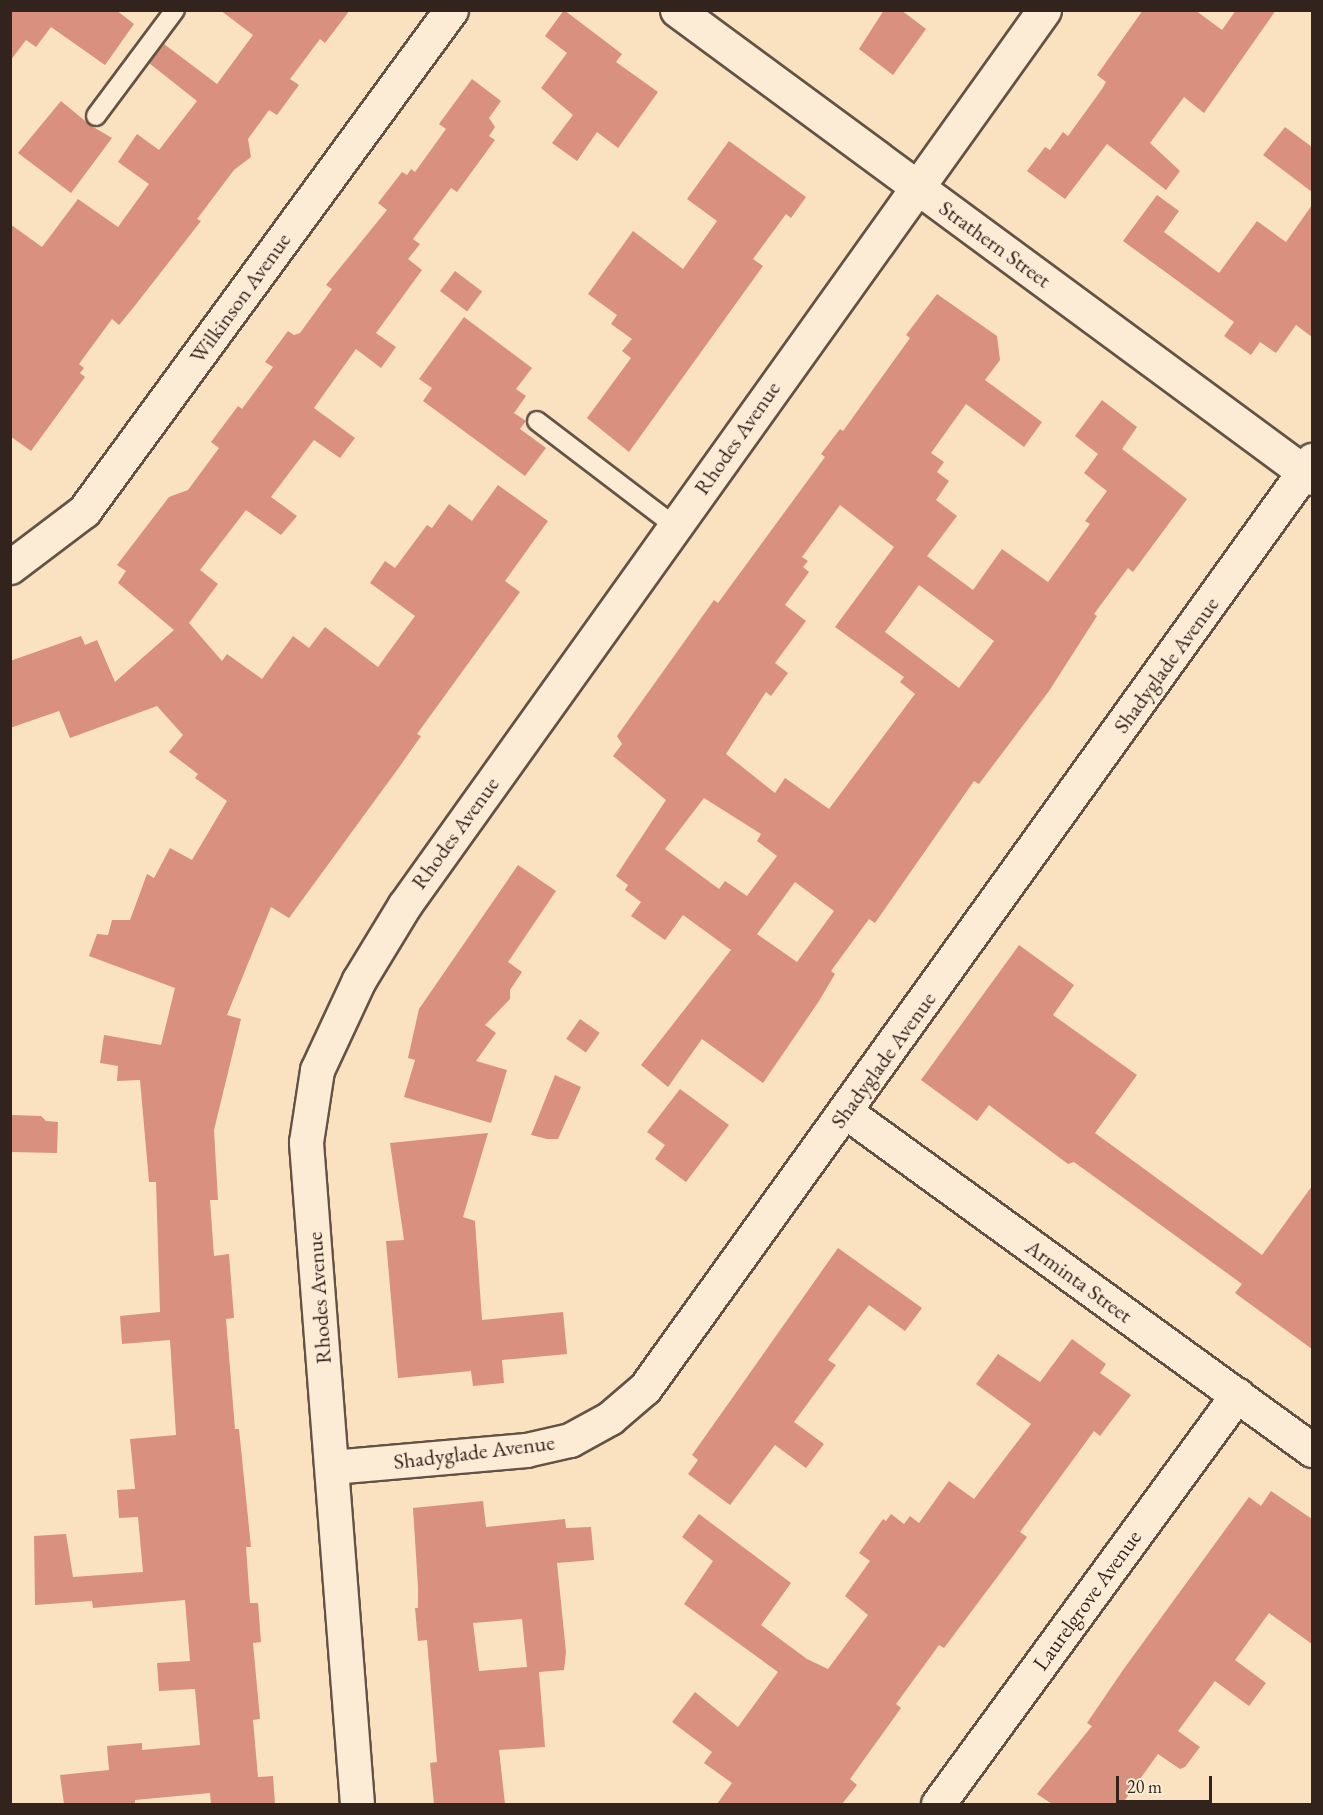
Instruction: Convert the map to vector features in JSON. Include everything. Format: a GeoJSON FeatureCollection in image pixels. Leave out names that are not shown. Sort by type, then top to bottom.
{"type":"FeatureCollection","features":[{"type":"Feature","properties":{"kind":"street","name":"Wilkinson Avenue"},"geometry":{"type":"LineString","coordinates":[[10,567],[84,511],[451,10]]}},
{"type":"Feature","properties":{"kind":"street","name":"Strathern Street"},"geometry":{"type":"LineString","coordinates":[[677,10],[916,187],[1310,470]]}},
{"type":"Feature","properties":{"kind":"street","name":"Rhodes Avenue"},"geometry":{"type":"LineString","coordinates":[[357,1804],[306,1142],[317,1070],[358,980],[404,906],[1044,10]]}},
{"type":"Feature","properties":{"kind":"street","name":"Shadyglade Avenue"},"geometry":{"type":"LineString","coordinates":[[332,1467],[526,1450],[570,1440],[610,1418],[645,1388],[1310,470]]}},
{"type":"Feature","properties":{"kind":"street","name":"Arminta Street"},"geometry":{"type":"LineString","coordinates":[[846,1112],[1312,1450]]}},
{"type":"Feature","properties":{"kind":"street","name":"Laurelgrove Avenue"},"geometry":{"type":"LineString","coordinates":[[938,1804],[1237,1395]]}},
{"type":"Feature","properties":{"kind":"lane"},"geometry":{"type":"LineString","coordinates":[[96,116],[175,10]]}},
{"type":"Feature","properties":{"kind":"lane"},"geometry":{"type":"LineString","coordinates":[[537,421],[675,526]]}},
{"type":"Feature","properties":{"kind":"building"},"geometry":{"type":"Polygon","coordinates":[[[10,10],[116,10],[134,24],[105,65],[51,27],[36,47],[26,40],[10,61],[10,10]]]}},
{"type":"Feature","properties":{"kind":"building"},"geometry":{"type":"Polygon","coordinates":[[[220,10],[350,10],[325,43],[320,39],[290,79],[299,85],[277,115],[269,110],[248,139],[251,157],[234,170],[197,219],[201,221],[119,325],[112,319],[79,364],[84,368],[80,373],[85,377],[31,451],[10,436],[10,224],[42,247],[78,199],[118,227],[149,184],[118,162],[137,134],[159,150],[197,101],[149,63],[164,44],[217,84],[253,35],[220,10]]]}},
{"type":"Feature","properties":{"kind":"building"},"geometry":{"type":"Polygon","coordinates":[[[564,10],[622,54],[616,62],[658,92],[618,148],[597,132],[577,161],[552,143],[573,115],[541,88],[567,53],[545,36],[564,10]]]}},
{"type":"Feature","properties":{"kind":"building"},"geometry":{"type":"Polygon","coordinates":[[[884,10],[901,10],[926,29],[893,75],[859,49],[884,10]]]}},
{"type":"Feature","properties":{"kind":"building"},"geometry":{"type":"Polygon","coordinates":[[[1143,10],[1195,10],[1222,30],[1236,10],[1276,10],[1204,113],[1184,97],[1150,143],[1180,171],[1166,190],[1107,144],[1065,199],[1027,171],[1045,147],[1050,150],[1063,132],[1068,136],[1102,89],[1106,82],[1097,75],[1143,10]]]}},
{"type":"Feature","properties":{"kind":"building"},"geometry":{"type":"Polygon","coordinates":[[[472,79],[501,101],[489,118],[495,127],[489,136],[495,140],[457,192],[451,188],[413,239],[420,244],[408,259],[422,270],[376,333],[396,347],[381,368],[356,349],[314,408],[355,438],[340,458],[314,440],[271,497],[297,516],[281,535],[246,510],[200,570],[218,584],[189,623],[222,661],[227,654],[262,679],[293,636],[309,648],[325,627],[378,667],[415,616],[370,583],[385,561],[395,568],[427,525],[432,528],[449,504],[472,521],[498,485],[548,521],[505,581],[520,592],[417,734],[421,736],[400,766],[289,918],[271,907],[227,1015],[241,1019],[214,1130],[218,1200],[210,1200],[214,1256],[229,1254],[234,1318],[226,1319],[235,1429],[239,1429],[251,1547],[246,1547],[250,1603],[258,1603],[261,1642],[253,1643],[260,1719],[253,1720],[258,1777],[273,1776],[275,1804],[211,1804],[210,1793],[135,1800],[135,1804],[64,1804],[60,1775],[109,1770],[107,1746],[142,1743],[142,1750],[200,1745],[195,1689],[159,1691],[157,1663],[190,1661],[185,1600],[93,1608],[92,1601],[35,1605],[34,1536],[66,1534],[73,1577],[143,1572],[138,1517],[119,1518],[117,1490],[135,1489],[130,1439],[176,1435],[170,1340],[122,1344],[120,1316],[160,1312],[156,1182],[149,1182],[140,1080],[117,1081],[118,1066],[100,1063],[104,1035],[161,1045],[175,988],[89,956],[97,934],[108,935],[112,920],[130,920],[147,874],[154,878],[170,848],[192,860],[227,801],[195,778],[198,774],[169,752],[183,735],[157,706],[70,738],[59,711],[10,728],[10,661],[81,636],[85,645],[97,640],[115,682],[174,630],[118,583],[126,571],[117,565],[169,497],[188,490],[219,448],[211,442],[238,406],[242,409],[273,367],[265,362],[288,331],[294,335],[300,333],[332,289],[326,285],[387,210],[378,203],[402,172],[407,175],[411,169],[415,172],[446,129],[439,124],[472,79]]]}},
{"type":"Feature","properties":{"kind":"building"},"geometry":{"type":"Polygon","coordinates":[[[61,101],[90,125],[112,138],[71,193],[18,153],[61,101]]]}},
{"type":"Feature","properties":{"kind":"building"},"geometry":{"type":"Polygon","coordinates":[[[1285,127],[1312,147],[1312,192],[1263,155],[1285,127]]]}},
{"type":"Feature","properties":{"kind":"building"},"geometry":{"type":"Polygon","coordinates":[[[729,141],[806,197],[791,218],[786,214],[753,259],[763,266],[629,452],[587,418],[631,358],[622,351],[632,339],[611,324],[617,315],[588,294],[633,231],[683,269],[717,221],[687,199],[729,141]]]}},
{"type":"Feature","properties":{"kind":"building"},"geometry":{"type":"Polygon","coordinates":[[[1157,195],[1179,211],[1164,232],[1219,273],[1257,221],[1286,242],[1312,205],[1312,337],[1296,325],[1276,353],[1260,342],[1251,355],[1224,336],[1234,322],[1123,241],[1157,195]]]}},
{"type":"Feature","properties":{"kind":"building"},"geometry":{"type":"Polygon","coordinates":[[[455,271],[482,291],[467,311],[440,291],[455,271]]]}},
{"type":"Feature","properties":{"kind":"building"},"geometry":{"type":"Polygon","coordinates":[[[937,294],[997,336],[1000,360],[985,380],[1042,422],[1024,447],[966,404],[931,453],[944,462],[937,472],[949,481],[936,500],[957,516],[927,556],[973,590],[1002,549],[1048,582],[1090,524],[1085,521],[1107,491],[1084,473],[1098,454],[1075,436],[1102,400],[1137,427],[1122,449],[1187,499],[1133,572],[1128,568],[1094,614],[1097,616],[1049,691],[979,784],[974,781],[875,923],[869,919],[831,971],[835,974],[819,1001],[763,1083],[702,1039],[668,1087],[641,1065],[731,950],[683,915],[665,940],[631,916],[641,902],[625,890],[628,885],[616,876],[666,800],[613,756],[622,744],[617,736],[714,600],[718,603],[825,457],[821,454],[840,429],[843,431],[910,338],[906,335],[937,294]],[[840,505],[802,557],[808,561],[803,567],[809,572],[785,605],[806,621],[775,663],[788,673],[771,696],[766,692],[726,754],[775,793],[785,778],[829,809],[915,694],[900,682],[904,677],[835,627],[894,547],[840,505]],[[919,585],[885,632],[959,688],[994,641],[919,585]],[[704,798],[665,849],[719,889],[725,881],[747,896],[777,856],[757,841],[761,834],[704,798]],[[795,882],[757,934],[797,962],[834,911],[795,882]]]}},
{"type":"Feature","properties":{"kind":"building"},"geometry":{"type":"Polygon","coordinates":[[[464,317],[532,368],[516,389],[526,396],[514,413],[526,421],[520,429],[546,448],[525,476],[423,401],[432,388],[419,379],[464,317]]]}},
{"type":"Feature","properties":{"kind":"building"},"geometry":{"type":"Polygon","coordinates":[[[518,865],[556,891],[508,962],[522,972],[510,990],[510,999],[485,1025],[496,1033],[476,1061],[507,1070],[491,1123],[404,1097],[415,1060],[408,1058],[419,1009],[518,865]]]}},
{"type":"Feature","properties":{"kind":"building"},"geometry":{"type":"Polygon","coordinates":[[[1019,945],[1074,985],[1053,1015],[1137,1075],[1095,1133],[1262,1255],[1312,1186],[1312,1349],[1235,1293],[1242,1284],[1074,1162],[1068,1164],[989,1105],[977,1121],[921,1080],[1019,945]]]}},
{"type":"Feature","properties":{"kind":"building"},"geometry":{"type":"Polygon","coordinates":[[[580,1019],[600,1033],[586,1052],[566,1039],[580,1019]]]}},
{"type":"Feature","properties":{"kind":"building"},"geometry":{"type":"Polygon","coordinates":[[[555,1075],[581,1087],[558,1139],[531,1135],[555,1075]]]}},
{"type":"Feature","properties":{"kind":"building"},"geometry":{"type":"Polygon","coordinates":[[[680,1089],[729,1125],[686,1182],[655,1159],[665,1145],[647,1132],[680,1089]]]}},
{"type":"Feature","properties":{"kind":"building"},"geometry":{"type":"Polygon","coordinates":[[[10,1115],[41,1116],[46,1121],[58,1122],[57,1153],[10,1152],[10,1115]]]}},
{"type":"Feature","properties":{"kind":"building"},"geometry":{"type":"Polygon","coordinates":[[[488,1133],[463,1217],[475,1221],[482,1320],[563,1312],[567,1354],[502,1360],[504,1383],[473,1386],[471,1371],[398,1378],[386,1241],[404,1240],[390,1143],[488,1133]]]}},
{"type":"Feature","properties":{"kind":"building"},"geometry":{"type":"Polygon","coordinates":[[[838,1248],[922,1308],[905,1331],[869,1305],[828,1360],[836,1365],[794,1422],[824,1444],[806,1468],[775,1445],[730,1505],[688,1474],[698,1460],[692,1455],[838,1248]]]}},
{"type":"Feature","properties":{"kind":"building"},"geometry":{"type":"Polygon","coordinates":[[[1072,1339],[1106,1364],[1100,1373],[1131,1395],[1100,1436],[1094,1431],[1020,1532],[1027,1537],[944,1648],[939,1645],[896,1704],[901,1708],[850,1779],[857,1785],[842,1804],[717,1804],[732,1783],[704,1763],[712,1752],[672,1722],[695,1692],[738,1727],[778,1672],[684,1604],[713,1561],[682,1537],[699,1514],[791,1583],[761,1625],[807,1659],[828,1669],[868,1615],[845,1596],[870,1561],[859,1553],[883,1519],[886,1521],[891,1514],[904,1524],[910,1516],[919,1523],[949,1481],[974,1499],[1031,1424],[976,1384],[998,1354],[1040,1382],[1072,1339]]]}},
{"type":"Feature","properties":{"kind":"building"},"geometry":{"type":"Polygon","coordinates":[[[1271,1491],[1312,1519],[1312,1644],[1269,1613],[1235,1660],[1266,1683],[1249,1706],[1215,1681],[1178,1731],[1200,1747],[1185,1767],[1180,1769],[1158,1754],[1122,1804],[1052,1804],[1037,1794],[1092,1726],[1087,1723],[1123,1670],[1249,1497],[1261,1506],[1271,1491]]]}},
{"type":"Feature","properties":{"kind":"building"},"geometry":{"type":"Polygon","coordinates":[[[483,1501],[486,1527],[565,1519],[566,1528],[591,1527],[594,1560],[557,1563],[566,1652],[564,1670],[539,1672],[545,1747],[499,1750],[505,1804],[434,1804],[430,1763],[437,1762],[427,1640],[418,1641],[415,1608],[418,1608],[418,1587],[413,1508],[483,1501]],[[522,1619],[473,1623],[479,1671],[527,1667],[522,1619]]]}}]}
